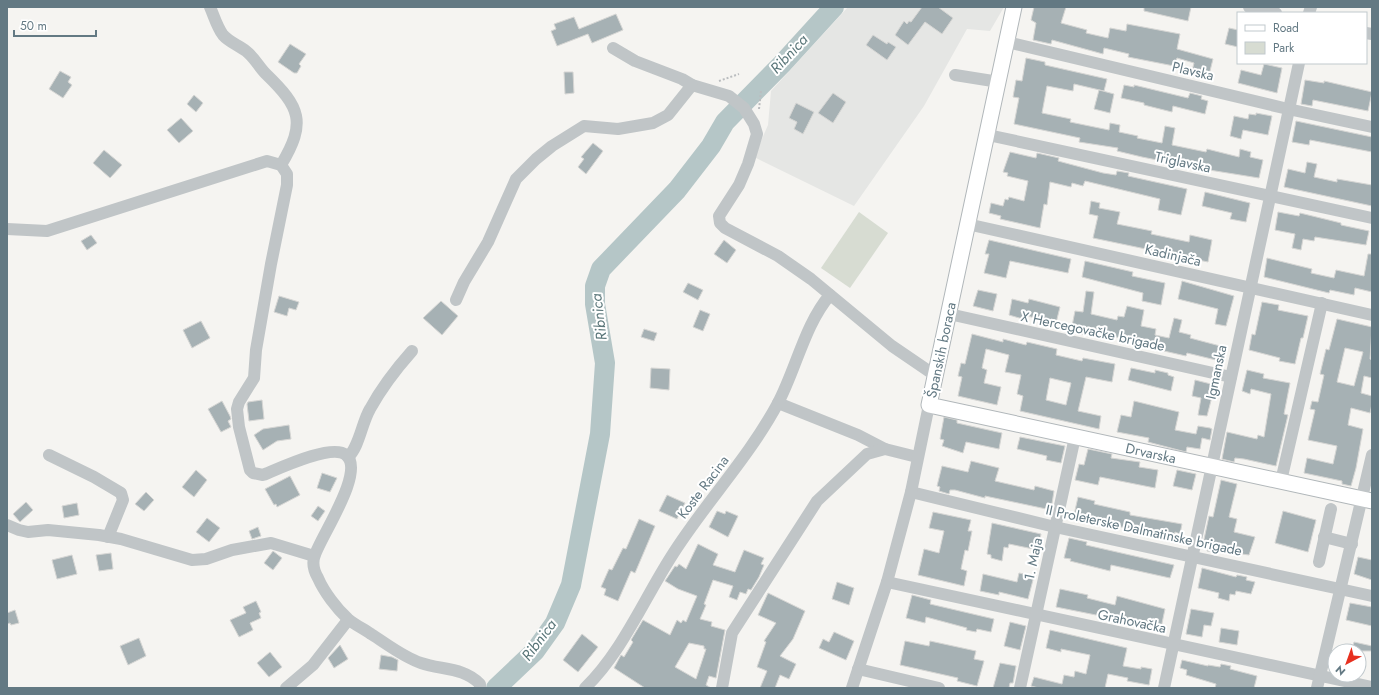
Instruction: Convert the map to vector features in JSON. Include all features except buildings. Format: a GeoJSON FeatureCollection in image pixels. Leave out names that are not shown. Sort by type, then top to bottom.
{"type":"FeatureCollection","features":[{"type":"Feature","properties":{"kind":"main road","name":"Španskih boraca"},"geometry":{"type":"LineString","coordinates":[[929,405],[950,314],[967,224],[988,135],[1014,7]]}},
{"type":"Feature","properties":{"kind":"main road","name":"Drvarska"},"geometry":{"type":"LineString","coordinates":[[929,405],[1367,500]]}},
{"type":"Feature","properties":{"kind":"street"},"geometry":{"type":"LineString","coordinates":[[210,7],[224,36],[252,56],[284,92],[294,109],[298,124],[296,137],[282,165]]}},
{"type":"Feature","properties":{"kind":"street"},"geometry":{"type":"LineString","coordinates":[[1249,7],[1272,12]]}},
{"type":"Feature","properties":{"kind":"street","name":"Plavska"},"geometry":{"type":"LineString","coordinates":[[1007,42],[1288,109],[1372,127]]}},
{"type":"Feature","properties":{"kind":"street"},"geometry":{"type":"LineString","coordinates":[[614,48],[635,61],[692,84],[729,96],[744,108],[754,124],[757,134],[739,185],[719,216],[720,223],[725,228],[778,256],[830,295],[892,346],[936,376]]}},
{"type":"Feature","properties":{"kind":"street","name":"Igmanska"},"geometry":{"type":"LineString","coordinates":[[1164,688],[1269,196],[1299,64]]}},
{"type":"Feature","properties":{"kind":"street"},"geometry":{"type":"LineString","coordinates":[[955,75],[999,82]]}},
{"type":"Feature","properties":{"kind":"street"},"geometry":{"type":"LineString","coordinates":[[456,300],[464,282],[488,242],[516,179],[536,159],[552,146],[584,126],[618,129],[653,123],[668,115],[692,84]]}},
{"type":"Feature","properties":{"kind":"street","name":"Triglavska"},"geometry":{"type":"LineString","coordinates":[[988,135],[1372,218]]}},
{"type":"Feature","properties":{"kind":"street"},"geometry":{"type":"LineString","coordinates":[[7,229],[47,231],[268,161],[282,165],[288,174],[287,185],[256,350],[254,378],[239,402],[237,409],[239,427],[250,470],[258,475],[320,454],[341,452],[348,457],[350,465],[346,489],[340,506],[314,556],[314,568],[324,590],[348,620],[410,658],[422,663],[465,672],[480,686]]}},
{"type":"Feature","properties":{"kind":"street","name":"Kadinjača"},"geometry":{"type":"LineString","coordinates":[[967,224],[1372,314]]}},
{"type":"Feature","properties":{"kind":"street","name":"Koste Racina"},"geometry":{"type":"LineString","coordinates":[[585,688],[607,662],[671,557],[697,518],[749,451],[778,403],[815,316],[830,295]]}},
{"type":"Feature","properties":{"kind":"street"},"geometry":{"type":"LineString","coordinates":[[1281,481],[1322,304]]}},
{"type":"Feature","properties":{"kind":"street","name":"X Hercegovačke brigade"},"geometry":{"type":"LineString","coordinates":[[950,314],[1231,377]]}},
{"type":"Feature","properties":{"kind":"street"},"geometry":{"type":"LineString","coordinates":[[348,457],[354,450],[363,422],[376,399],[393,372],[412,351]]}},
{"type":"Feature","properties":{"kind":"street"},"geometry":{"type":"LineString","coordinates":[[778,403],[858,435],[885,449],[918,456]]}},
{"type":"Feature","properties":{"kind":"street","name":"Španskih boraca"},"geometry":{"type":"LineString","coordinates":[[852,688],[887,582],[911,492],[929,405]]}},
{"type":"Feature","properties":{"kind":"street","name":"1. Maja"},"geometry":{"type":"LineString","coordinates":[[1020,688],[1075,437]]}},
{"type":"Feature","properties":{"kind":"street"},"geometry":{"type":"LineString","coordinates":[[722,688],[732,633],[813,507],[867,454],[885,449]]}},
{"type":"Feature","properties":{"kind":"street"},"geometry":{"type":"LineString","coordinates":[[48,455],[121,492],[123,500],[108,537]]}},
{"type":"Feature","properties":{"kind":"street"},"geometry":{"type":"LineString","coordinates":[[1318,688],[1352,544],[1367,500],[1372,455]]}},
{"type":"Feature","properties":{"kind":"street","name":"II Proleterske Dalmatinske brigade"},"geometry":{"type":"LineString","coordinates":[[911,492],[1055,527],[1372,596]]}},
{"type":"Feature","properties":{"kind":"street"},"geometry":{"type":"LineString","coordinates":[[1319,562],[1330,509]]}},
{"type":"Feature","properties":{"kind":"street"},"geometry":{"type":"LineString","coordinates":[[7,525],[28,532],[48,530],[108,537],[192,560],[206,559],[232,550],[270,543],[314,556]]}},
{"type":"Feature","properties":{"kind":"street"},"geometry":{"type":"LineString","coordinates":[[1324,537],[1352,544]]}},
{"type":"Feature","properties":{"kind":"street","name":"Grahovačka"},"geometry":{"type":"LineString","coordinates":[[887,582],[1372,687]]}},
{"type":"Feature","properties":{"kind":"street"},"geometry":{"type":"LineString","coordinates":[[286,688],[313,665],[348,620]]}},
{"type":"Feature","properties":{"kind":"street"},"geometry":{"type":"LineString","coordinates":[[858,669],[939,688]]}},
{"type":"Feature","properties":{"kind":"shaded area"},"geometry":{"type":"Polygon","coordinates":[[[848,7],[1004,7],[990,31],[967,29],[924,106],[854,206],[754,157],[768,125],[771,91],[848,7]]]}},
{"type":"Feature","properties":{"kind":"green space"},"geometry":{"type":"Polygon","coordinates":[[[859,212],[888,233],[850,288],[821,268],[859,212]]]}},
{"type":"Feature","properties":{"kind":"waterway","name":"Ribnica"},"geometry":{"type":"LineString","coordinates":[[496,688],[535,651],[555,623],[571,585],[600,434],[605,363],[595,304],[595,286],[601,269],[677,190],[711,146],[725,122],[782,64],[834,7]]}}]}
